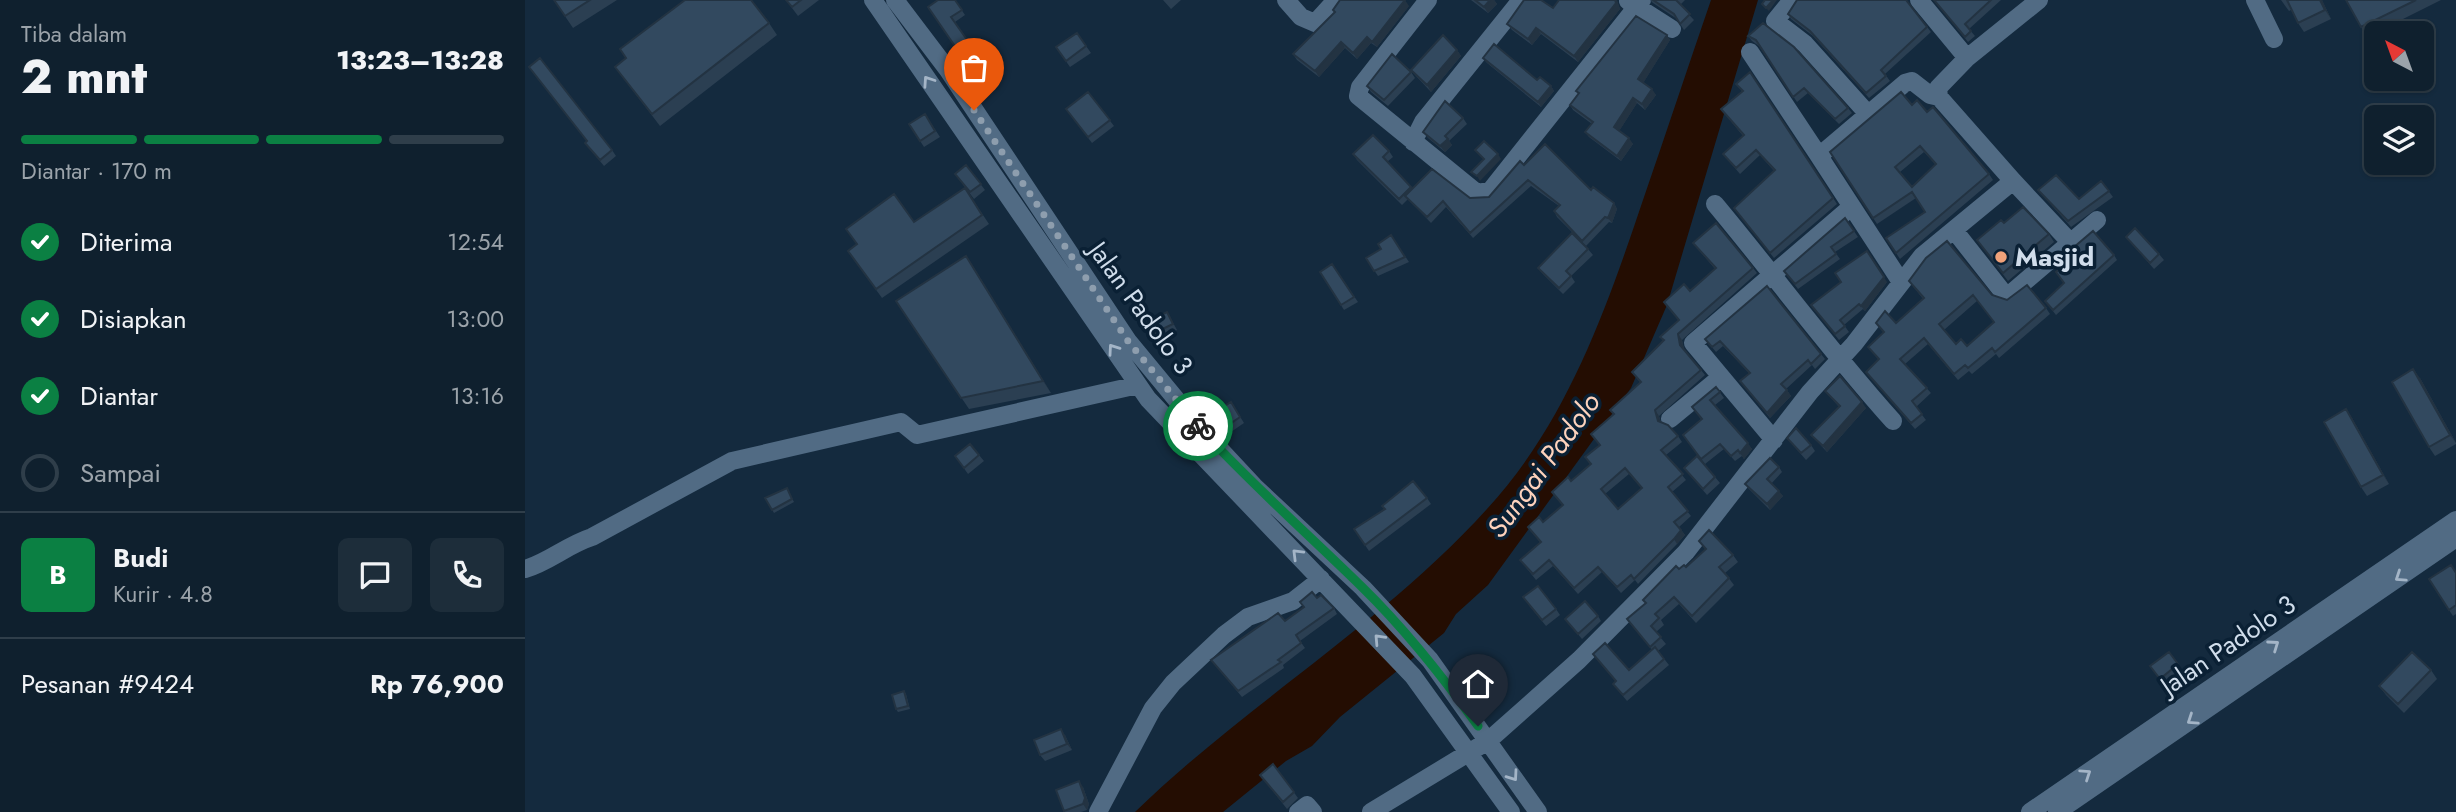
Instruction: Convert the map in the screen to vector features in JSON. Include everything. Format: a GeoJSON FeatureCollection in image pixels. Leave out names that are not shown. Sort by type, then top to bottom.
{"type":"FeatureCollection","features":[{"type":"Feature","properties":{"kind":"street","name":"Jalan Padolo 3"},"geometry":{"type":"LineString","coordinates":[[873,0],[1138,385],[1210,466],[1413,676],[1511,812]]}},
{"type":"Feature","properties":{"kind":"street","name":"Jalan Padolo 3"},"geometry":{"type":"LineString","coordinates":[[895,0],[948,70],[1128,341],[1161,383],[1254,486],[1363,588],[1430,660],[1538,812]]}},
{"type":"Feature","properties":{"kind":"street"},"geometry":{"type":"LineString","coordinates":[[1286,0],[1301,17],[1315,23],[1336,0]]}},
{"type":"Feature","properties":{"kind":"street"},"geometry":{"type":"LineString","coordinates":[[1428,0],[1360,87],[1358,94],[1367,106],[1477,193],[1490,191],[1635,2],[1672,29]]}},
{"type":"Feature","properties":{"kind":"street"},"geometry":{"type":"LineString","coordinates":[[1413,142],[1423,122],[1521,0]]}},
{"type":"Feature","properties":{"kind":"street"},"geometry":{"type":"LineString","coordinates":[[1792,0],[1775,21],[1805,44],[1868,114]]}},
{"type":"Feature","properties":{"kind":"street"},"geometry":{"type":"LineString","coordinates":[[1919,0],[1967,58]]}},
{"type":"Feature","properties":{"kind":"street"},"geometry":{"type":"LineString","coordinates":[[2039,0],[1946,76],[1938,88],[1939,97],[2070,243]]}},
{"type":"Feature","properties":{"kind":"street"},"geometry":{"type":"LineString","coordinates":[[2255,0],[2274,39]]}},
{"type":"Feature","properties":{"kind":"street"},"geometry":{"type":"LineString","coordinates":[[1750,52],[1901,282]]}},
{"type":"Feature","properties":{"kind":"street"},"geometry":{"type":"LineString","coordinates":[[1819,156],[1905,83],[1912,82],[1930,95],[1939,97]]}},
{"type":"Feature","properties":{"kind":"street"},"geometry":{"type":"LineString","coordinates":[[983,161],[1000,149]]}},
{"type":"Feature","properties":{"kind":"street"},"geometry":{"type":"LineString","coordinates":[[1371,812],[1488,741],[1579,660],[1686,552],[1922,256],[2013,181]]}},
{"type":"Feature","properties":{"kind":"street"},"geometry":{"type":"LineString","coordinates":[[1715,204],[1773,274],[1838,360],[1893,421]]}},
{"type":"Feature","properties":{"kind":"street"},"geometry":{"type":"LineString","coordinates":[[1774,440],[1693,343],[1850,208]]}},
{"type":"Feature","properties":{"kind":"street"},"geometry":{"type":"LineString","coordinates":[[1954,230],[2002,291],[2009,295],[2097,220]]}},
{"type":"Feature","properties":{"kind":"street"},"geometry":{"type":"LineString","coordinates":[[1670,419],[1721,377]]}},
{"type":"Feature","properties":{"kind":"street"},"geometry":{"type":"LineString","coordinates":[[525,569],[543,564],[570,544],[592,537],[732,461],[901,422],[917,435],[1138,385]]}},
{"type":"Feature","properties":{"kind":"street","name":"Jalan Padolo 3"},"geometry":{"type":"LineString","coordinates":[[2057,812],[2456,520]]}},
{"type":"Feature","properties":{"kind":"street","name":"Jalan Padolo 3"},"geometry":{"type":"LineString","coordinates":[[2030,812],[2456,538]]}},
{"type":"Feature","properties":{"kind":"street"},"geometry":{"type":"LineString","coordinates":[[1098,812],[1153,708],[1173,683],[1224,635],[1248,617],[1293,601],[1321,579]]}},
{"type":"Feature","properties":{"kind":"street"},"geometry":{"type":"LineString","coordinates":[[1298,812],[1307,805],[1313,812]]}},
{"type":"Feature","properties":{"kind":"water","name":"Sungai Padolo"},"geometry":{"type":"Polygon","coordinates":[[[1711,0],[1758,0],[1667,305],[1631,388],[1488,585],[1456,614],[1444,633],[1340,717],[1312,746],[1286,761],[1223,812],[1135,812],[1222,735],[1404,590],[1447,551],[1515,475],[1562,402],[1598,323],[1629,241],[1711,0]]]}},
{"type":"Feature","properties":{"kind":"building"},"geometry":{"type":"Polygon","coordinates":[[[554,0],[590,0],[565,16],[554,0]]]}},
{"type":"Feature","properties":{"kind":"building"},"geometry":{"type":"Polygon","coordinates":[[[685,0],[751,0],[769,23],[652,114],[615,67],[626,58],[620,49],[685,0]]]}},
{"type":"Feature","properties":{"kind":"building"},"geometry":{"type":"Polygon","coordinates":[[[786,0],[801,0],[792,7],[786,0]]]}},
{"type":"Feature","properties":{"kind":"building"},"geometry":{"type":"Polygon","coordinates":[[[938,0],[955,0],[962,10],[951,17],[970,44],[959,52],[928,7],[938,0]]]}},
{"type":"Feature","properties":{"kind":"building"},"geometry":{"type":"Polygon","coordinates":[[[1340,0],[1405,0],[1372,42],[1367,37],[1353,53],[1341,42],[1315,71],[1293,54],[1335,12],[1333,10],[1340,0]]]}},
{"type":"Feature","properties":{"kind":"building"},"geometry":{"type":"Polygon","coordinates":[[[1475,0],[1490,0],[1484,7],[1475,0]]]}},
{"type":"Feature","properties":{"kind":"building"},"geometry":{"type":"Polygon","coordinates":[[[1524,0],[1541,0],[1553,8],[1559,0],[1615,0],[1616,3],[1574,56],[1536,28],[1528,39],[1507,24],[1524,0]]]}},
{"type":"Feature","properties":{"kind":"building"},"geometry":{"type":"Polygon","coordinates":[[[1653,0],[1676,0],[1690,14],[1680,24],[1674,14],[1653,0]]]}},
{"type":"Feature","properties":{"kind":"building"},"geometry":{"type":"Polygon","coordinates":[[[1765,0],[1773,0],[1766,8],[1762,4],[1765,0]]]}},
{"type":"Feature","properties":{"kind":"building"},"geometry":{"type":"Polygon","coordinates":[[[1797,0],[1906,0],[1927,27],[1881,70],[1886,76],[1866,93],[1810,31],[1788,14],[1797,0]]]}},
{"type":"Feature","properties":{"kind":"building"},"geometry":{"type":"Polygon","coordinates":[[[1934,0],[1991,0],[1965,24],[1971,31],[1965,37],[1934,0]]]}},
{"type":"Feature","properties":{"kind":"building"},"geometry":{"type":"Polygon","coordinates":[[[2287,0],[2320,0],[2325,10],[2298,23],[2287,0]]]}},
{"type":"Feature","properties":{"kind":"building"},"geometry":{"type":"Polygon","coordinates":[[[2346,0],[2416,0],[2373,21],[2364,21],[2361,27],[2346,0]]]}},
{"type":"Feature","properties":{"kind":"building"},"geometry":{"type":"Polygon","coordinates":[[[1636,16],[1667,35],[1638,79],[1652,89],[1642,104],[1633,98],[1614,127],[1629,138],[1617,156],[1585,132],[1593,122],[1570,105],[1579,93],[1576,91],[1636,16]]]}},
{"type":"Feature","properties":{"kind":"building"},"geometry":{"type":"Polygon","coordinates":[[[1763,23],[1794,47],[1848,108],[1835,119],[1804,88],[1793,97],[1756,40],[1748,36],[1763,23]]]}},
{"type":"Feature","properties":{"kind":"building"},"geometry":{"type":"Polygon","coordinates":[[[1077,33],[1086,46],[1066,61],[1056,47],[1077,33]]]}},
{"type":"Feature","properties":{"kind":"building"},"geometry":{"type":"Polygon","coordinates":[[[1443,35],[1457,50],[1427,85],[1411,70],[1443,35]]]}},
{"type":"Feature","properties":{"kind":"building"},"geometry":{"type":"Polygon","coordinates":[[[1494,44],[1537,80],[1540,77],[1551,86],[1538,102],[1483,58],[1494,44]]]}},
{"type":"Feature","properties":{"kind":"building"},"geometry":{"type":"Polygon","coordinates":[[[1392,54],[1411,72],[1384,100],[1367,86],[1392,54]]]}},
{"type":"Feature","properties":{"kind":"building"},"geometry":{"type":"Polygon","coordinates":[[[540,58],[612,150],[600,160],[529,67],[540,58]]]}},
{"type":"Feature","properties":{"kind":"building"},"geometry":{"type":"Polygon","coordinates":[[[1750,72],[1833,198],[1770,253],[1734,208],[1775,170],[1756,150],[1736,168],[1723,154],[1744,135],[1721,109],[1743,91],[1736,84],[1750,72]]]}},
{"type":"Feature","properties":{"kind":"building"},"geometry":{"type":"Polygon","coordinates":[[[1088,92],[1110,120],[1088,137],[1066,109],[1088,92]]]}},
{"type":"Feature","properties":{"kind":"building"},"geometry":{"type":"Polygon","coordinates":[[[1901,92],[1912,105],[1917,100],[1927,112],[1933,107],[1989,174],[1896,253],[1886,238],[1925,212],[1912,192],[1873,218],[1830,152],[1901,92]],[[1920,146],[1895,167],[1912,187],[1936,164],[1920,146]]]}},
{"type":"Feature","properties":{"kind":"building"},"geometry":{"type":"Polygon","coordinates":[[[1445,101],[1463,118],[1445,136],[1448,139],[1440,146],[1423,132],[1445,101]]]}},
{"type":"Feature","properties":{"kind":"building"},"geometry":{"type":"Polygon","coordinates":[[[925,114],[935,131],[920,141],[909,124],[925,114]]]}},
{"type":"Feature","properties":{"kind":"building"},"geometry":{"type":"Polygon","coordinates":[[[1373,135],[1389,151],[1383,157],[1411,187],[1399,199],[1353,154],[1373,135]]]}},
{"type":"Feature","properties":{"kind":"building"},"geometry":{"type":"Polygon","coordinates":[[[1484,141],[1498,154],[1477,176],[1471,172],[1484,159],[1475,150],[1484,141]]]}},
{"type":"Feature","properties":{"kind":"building"},"geometry":{"type":"Polygon","coordinates":[[[1545,144],[1591,190],[1593,187],[1614,203],[1608,218],[1605,217],[1582,241],[1554,211],[1560,205],[1528,180],[1470,233],[1443,201],[1427,217],[1405,196],[1432,169],[1470,198],[1489,197],[1520,161],[1524,165],[1545,144]]]}},
{"type":"Feature","properties":{"kind":"building"},"geometry":{"type":"Polygon","coordinates":[[[966,165],[981,184],[970,192],[955,174],[966,165]]]}},
{"type":"Feature","properties":{"kind":"building"},"geometry":{"type":"Polygon","coordinates":[[[2056,175],[2079,199],[2101,181],[2109,191],[2068,221],[2038,190],[2056,175]]]}},
{"type":"Feature","properties":{"kind":"building"},"geometry":{"type":"Polygon","coordinates":[[[965,188],[982,215],[876,289],[848,251],[857,244],[846,229],[894,194],[914,222],[965,188]]]}},
{"type":"Feature","properties":{"kind":"building"},"geometry":{"type":"Polygon","coordinates":[[[2023,207],[2049,234],[2003,273],[1977,240],[2001,220],[2004,223],[2023,207]]]}},
{"type":"Feature","properties":{"kind":"building"},"geometry":{"type":"Polygon","coordinates":[[[1845,218],[1854,231],[1831,247],[1836,254],[1795,284],[1784,271],[1845,218]]]}},
{"type":"Feature","properties":{"kind":"building"},"geometry":{"type":"Polygon","coordinates":[[[1716,223],[1753,268],[1678,334],[1680,345],[1701,370],[1655,410],[1658,421],[1668,425],[1678,436],[1661,450],[1683,474],[1668,487],[1688,511],[1674,522],[1681,530],[1634,579],[1631,575],[1617,587],[1598,567],[1574,588],[1549,560],[1533,574],[1520,560],[1541,542],[1528,527],[1539,517],[1543,522],[1563,505],[1552,492],[1568,477],[1571,481],[1591,464],[1585,457],[1600,445],[1591,434],[1614,414],[1610,410],[1641,382],[1632,372],[1664,340],[1660,337],[1679,320],[1664,302],[1684,284],[1690,291],[1716,268],[1693,243],[1716,223]],[[1625,468],[1601,489],[1618,509],[1642,488],[1625,468]]]}},
{"type":"Feature","properties":{"kind":"building"},"geometry":{"type":"Polygon","coordinates":[[[2135,228],[2159,254],[2150,263],[2126,237],[2135,228]]]}},
{"type":"Feature","properties":{"kind":"building"},"geometry":{"type":"Polygon","coordinates":[[[2093,231],[2114,255],[2053,310],[2045,301],[2064,283],[2056,272],[2065,265],[2060,259],[2093,231]]]}},
{"type":"Feature","properties":{"kind":"building"},"geometry":{"type":"Polygon","coordinates":[[[1572,233],[1588,249],[1566,271],[1571,276],[1559,288],[1538,268],[1572,233]]]}},
{"type":"Feature","properties":{"kind":"building"},"geometry":{"type":"Polygon","coordinates":[[[1391,235],[1405,257],[1374,271],[1366,258],[1381,249],[1378,244],[1391,235]]]}},
{"type":"Feature","properties":{"kind":"building"},"geometry":{"type":"Polygon","coordinates":[[[1947,241],[1992,295],[2007,300],[2027,285],[2046,308],[1995,352],[1992,348],[1968,368],[1965,365],[1954,374],[1924,338],[1900,359],[1927,388],[1912,401],[1922,414],[1911,423],[1866,372],[1879,359],[1868,347],[1884,332],[1876,323],[1885,311],[1896,323],[1924,298],[1909,281],[1926,258],[1947,241]],[[1973,295],[1939,324],[1956,344],[1961,339],[1967,346],[1994,322],[1973,295]]]}},
{"type":"Feature","properties":{"kind":"building"},"geometry":{"type":"Polygon","coordinates":[[[1867,251],[1884,277],[1861,306],[1859,304],[1840,320],[1845,326],[1835,334],[1811,305],[1841,282],[1835,273],[1867,251]]]}},
{"type":"Feature","properties":{"kind":"building"},"geometry":{"type":"Polygon","coordinates":[[[966,256],[1043,381],[961,398],[896,301],[966,256]]]}},
{"type":"Feature","properties":{"kind":"building"},"geometry":{"type":"Polygon","coordinates":[[[1332,264],[1354,297],[1341,305],[1320,272],[1332,264]]]}},
{"type":"Feature","properties":{"kind":"building"},"geometry":{"type":"Polygon","coordinates":[[[1767,286],[1821,354],[1811,364],[1808,360],[1781,384],[1787,390],[1767,413],[1740,381],[1750,373],[1720,341],[1712,347],[1705,339],[1767,286]]]}},
{"type":"Feature","properties":{"kind":"building"},"geometry":{"type":"Polygon","coordinates":[[[1167,312],[1173,324],[1148,336],[1143,324],[1167,312]]]}},
{"type":"Feature","properties":{"kind":"building"},"geometry":{"type":"Polygon","coordinates":[[[2413,369],[2450,435],[2429,447],[2392,382],[2413,369]]]}},
{"type":"Feature","properties":{"kind":"building"},"geometry":{"type":"Polygon","coordinates":[[[1840,376],[1862,402],[1823,446],[1811,435],[1840,406],[1825,391],[1840,376]]]}},
{"type":"Feature","properties":{"kind":"building"},"geometry":{"type":"Polygon","coordinates":[[[1716,387],[1720,392],[1710,400],[1748,443],[1740,453],[1738,450],[1731,456],[1720,444],[1701,459],[1683,435],[1702,419],[1692,407],[1716,387]]]}},
{"type":"Feature","properties":{"kind":"building"},"geometry":{"type":"Polygon","coordinates":[[[1231,402],[1240,417],[1224,428],[1214,413],[1231,402]]]}},
{"type":"Feature","properties":{"kind":"building"},"geometry":{"type":"Polygon","coordinates":[[[2346,409],[2383,475],[2361,487],[2324,422],[2346,409]]]}},
{"type":"Feature","properties":{"kind":"building"},"geometry":{"type":"Polygon","coordinates":[[[1796,428],[1811,445],[1801,453],[1787,438],[1796,428]]]}},
{"type":"Feature","properties":{"kind":"building"},"geometry":{"type":"Polygon","coordinates":[[[970,444],[979,455],[964,468],[955,456],[970,444]]]}},
{"type":"Feature","properties":{"kind":"building"},"geometry":{"type":"Polygon","coordinates":[[[1697,456],[1715,477],[1703,489],[1684,468],[1697,456]]]}},
{"type":"Feature","properties":{"kind":"building"},"geometry":{"type":"Polygon","coordinates":[[[1770,458],[1779,467],[1767,479],[1779,491],[1767,504],[1745,484],[1770,458]]]}},
{"type":"Feature","properties":{"kind":"building"},"geometry":{"type":"Polygon","coordinates":[[[1413,481],[1427,498],[1365,545],[1354,529],[1385,509],[1382,506],[1413,481]]]}},
{"type":"Feature","properties":{"kind":"building"},"geometry":{"type":"Polygon","coordinates":[[[787,488],[792,499],[772,510],[765,498],[787,488]]]}},
{"type":"Feature","properties":{"kind":"building"},"geometry":{"type":"Polygon","coordinates":[[[1709,530],[1733,555],[1719,567],[1729,578],[1692,616],[1674,597],[1655,614],[1659,618],[1651,626],[1661,637],[1650,647],[1627,619],[1646,603],[1643,600],[1676,566],[1679,569],[1684,565],[1686,567],[1706,549],[1699,541],[1709,530]]]}},
{"type":"Feature","properties":{"kind":"building"},"geometry":{"type":"Polygon","coordinates":[[[2451,565],[2456,573],[2456,605],[2449,610],[2429,579],[2451,565]]]}},
{"type":"Feature","properties":{"kind":"building"},"geometry":{"type":"Polygon","coordinates":[[[1538,586],[1556,609],[1542,620],[1523,597],[1538,586]]]}},
{"type":"Feature","properties":{"kind":"building"},"geometry":{"type":"Polygon","coordinates":[[[1312,592],[1317,598],[1321,595],[1334,608],[1296,635],[1301,643],[1278,660],[1281,662],[1238,691],[1211,660],[1278,613],[1285,621],[1304,607],[1300,602],[1312,592]]]}},
{"type":"Feature","properties":{"kind":"building"},"geometry":{"type":"Polygon","coordinates":[[[1585,601],[1598,616],[1578,634],[1565,619],[1585,601]]]}},
{"type":"Feature","properties":{"kind":"building"},"geometry":{"type":"Polygon","coordinates":[[[1605,643],[1629,670],[1655,647],[1664,659],[1623,695],[1613,684],[1616,681],[1593,654],[1605,643]]]}},
{"type":"Feature","properties":{"kind":"building"},"geometry":{"type":"Polygon","coordinates":[[[2169,652],[2178,664],[2160,679],[2150,666],[2169,652]]]}},
{"type":"Feature","properties":{"kind":"building"},"geometry":{"type":"Polygon","coordinates":[[[2412,652],[2431,670],[2398,704],[2379,686],[2412,652]]]}},
{"type":"Feature","properties":{"kind":"building"},"geometry":{"type":"Polygon","coordinates":[[[904,691],[908,706],[896,709],[892,695],[904,691]]]}},
{"type":"Feature","properties":{"kind":"building"},"geometry":{"type":"Polygon","coordinates":[[[1061,729],[1067,744],[1040,755],[1034,740],[1061,729]]]}},
{"type":"Feature","properties":{"kind":"building"},"geometry":{"type":"Polygon","coordinates":[[[1273,764],[1294,792],[1283,802],[1260,775],[1273,764]]]}},
{"type":"Feature","properties":{"kind":"building"},"geometry":{"type":"Polygon","coordinates":[[[1079,781],[1085,798],[1083,804],[1064,811],[1056,790],[1079,781]]]}},
{"type":"Feature","properties":{"kind":"way so far"},"geometry":{"type":"LineString","coordinates":[[974,110],[1128,341],[1198,426]]}},
{"type":"Feature","properties":{"kind":"place","name":"Masjid"},"geometry":{"type":"Point","coordinates":[2001,257]}},
{"type":"Feature","properties":{"kind":"route"},"geometry":{"type":"LineString","coordinates":[[1198,426],[1254,486],[1363,588],[1430,660],[1478,726]]}}]}
